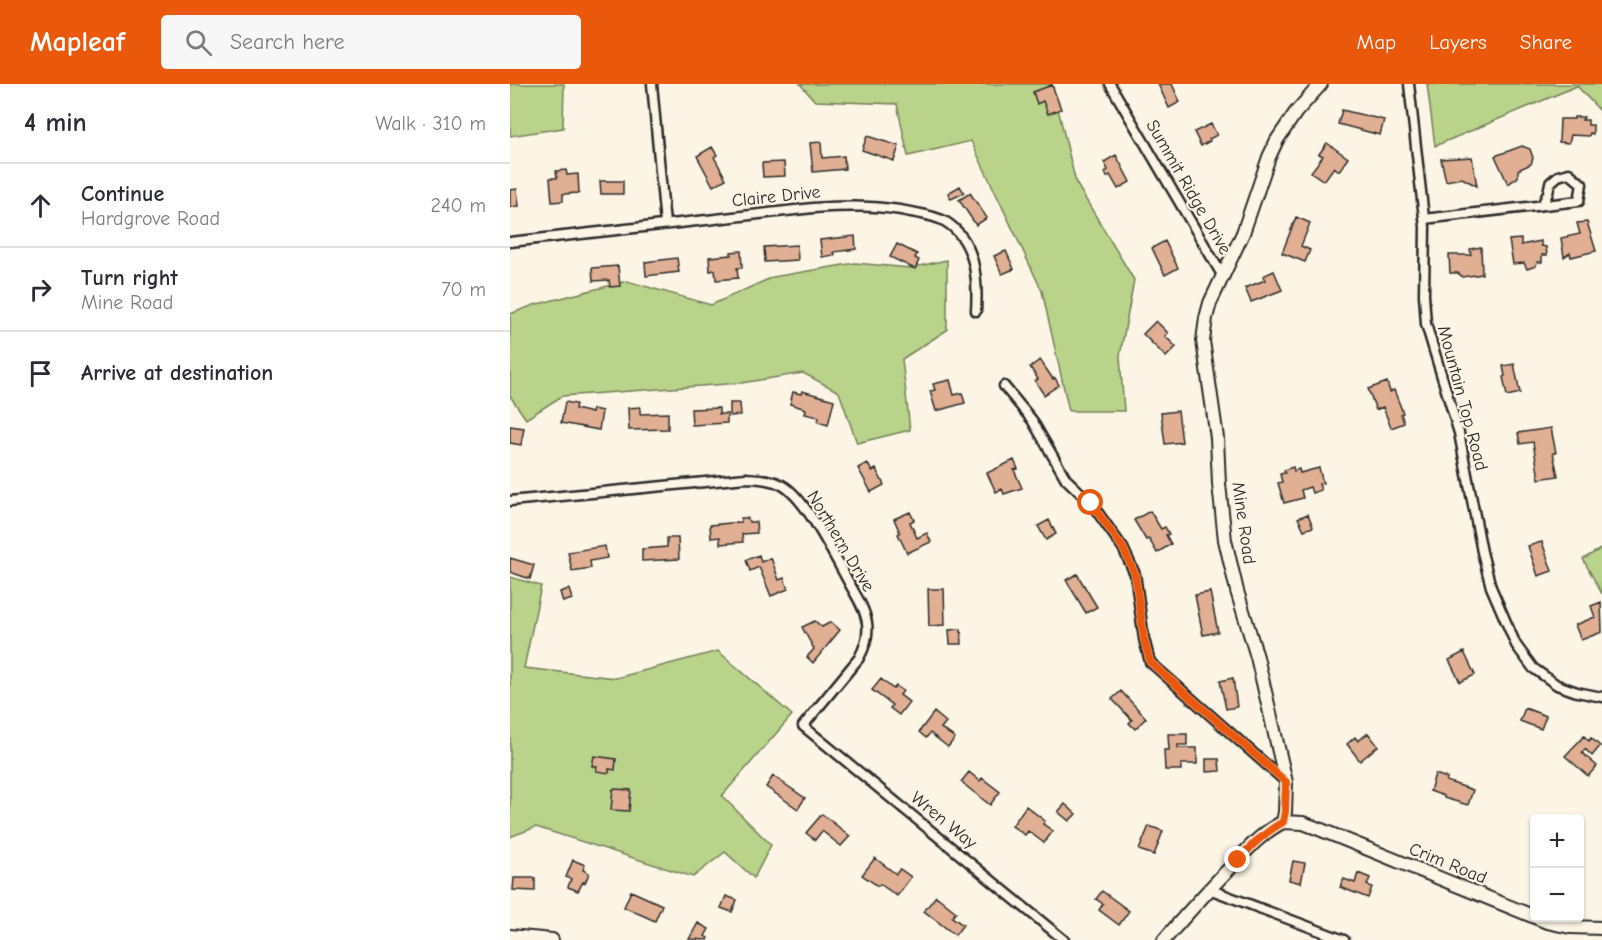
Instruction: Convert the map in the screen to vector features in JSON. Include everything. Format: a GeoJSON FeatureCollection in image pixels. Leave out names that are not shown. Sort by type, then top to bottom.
{"type":"FeatureCollection","features":[{"type":"Feature","properties":{"kind":"street"},"geometry":{"type":"LineString","coordinates":[[652,84],[665,224]]}},
{"type":"Feature","properties":{"kind":"street","name":"Summit Ridge Drive"},"geometry":{"type":"LineString","coordinates":[[1110,84],[1222,275]]}},
{"type":"Feature","properties":{"kind":"street","name":"Mine Road"},"geometry":{"type":"LineString","coordinates":[[1283,822],[1286,782],[1257,657],[1237,591],[1225,540],[1217,438],[1203,340],[1210,303],[1243,233],[1261,176],[1274,146],[1296,112],[1321,84]]}},
{"type":"Feature","properties":{"kind":"street","name":"Mountain Top Road"},"geometry":{"type":"LineString","coordinates":[[1409,84],[1424,219],[1426,324],[1459,432],[1491,587],[1516,645],[1533,668],[1557,685],[1602,697]]}},
{"type":"Feature","properties":{"kind":"street"},"geometry":{"type":"LineString","coordinates":[[1424,219],[1579,201],[1582,184],[1569,173],[1558,176],[1550,183],[1542,205]]}},
{"type":"Feature","properties":{"kind":"street","name":"Claire Drive"},"geometry":{"type":"LineString","coordinates":[[510,242],[802,210],[856,206],[889,207],[932,216],[945,221],[958,232],[965,241],[976,273],[976,310]]}},
{"type":"Feature","properties":{"kind":"street"},"geometry":{"type":"LineString","coordinates":[[1004,386],[1032,420],[1066,479],[1091,503],[1123,548],[1135,574],[1144,639],[1150,662],[1286,782]]}},
{"type":"Feature","properties":{"kind":"street","name":"Northern Drive"},"geometry":{"type":"LineString","coordinates":[[510,501],[746,478],[767,479],[782,485],[791,492],[811,517],[865,613],[867,624],[866,646],[859,658],[803,726]]}},
{"type":"Feature","properties":{"kind":"street","name":"Wren Way"},"geometry":{"type":"LineString","coordinates":[[803,726],[1064,940]]}},
{"type":"Feature","properties":{"kind":"street"},"geometry":{"type":"LineString","coordinates":[[1164,940],[1209,889],[1258,839],[1283,822]]}},
{"type":"Feature","properties":{"kind":"street","name":"Crim Road"},"geometry":{"type":"LineString","coordinates":[[1283,822],[1303,823],[1319,829],[1547,922],[1570,927],[1602,928]]}},
{"type":"Feature","properties":{"kind":"street"},"geometry":{"type":"LineString","coordinates":[[1209,889],[1344,940]]}},
{"type":"Feature","properties":{"kind":"street"},"geometry":{"type":"LineString","coordinates":[[510,936],[552,940]]}},
{"type":"Feature","properties":{"kind":"green space"},"geometry":{"type":"Polygon","coordinates":[[[510,84],[564,84],[563,128],[510,136],[510,84]]]}},
{"type":"Feature","properties":{"kind":"green space"},"geometry":{"type":"Polygon","coordinates":[[[800,84],[1052,84],[1076,183],[1134,280],[1120,356],[1124,411],[1069,411],[1042,291],[971,141],[908,156],[897,104],[815,101],[800,84]]]}},
{"type":"Feature","properties":{"kind":"green space"},"geometry":{"type":"Polygon","coordinates":[[[1427,84],[1602,84],[1602,113],[1577,86],[1435,146],[1427,84]]]}},
{"type":"Feature","properties":{"kind":"green space"},"geometry":{"type":"Polygon","coordinates":[[[947,260],[947,330],[902,359],[910,430],[857,443],[839,392],[803,373],[741,383],[562,396],[526,419],[510,396],[510,314],[534,305],[627,281],[711,305],[773,277],[855,263],[910,268],[947,260]]]}},
{"type":"Feature","properties":{"kind":"green space"},"geometry":{"type":"Polygon","coordinates":[[[1602,548],[1602,594],[1583,559],[1602,548]]]}},
{"type":"Feature","properties":{"kind":"green space"},"geometry":{"type":"Polygon","coordinates":[[[510,577],[541,586],[524,668],[616,678],[718,651],[792,715],[722,796],[771,845],[754,878],[725,852],[693,877],[536,827],[510,837],[510,577]]]}},
{"type":"Feature","properties":{"kind":"building"},"geometry":{"type":"Polygon","coordinates":[[[1158,84],[1172,84],[1180,102],[1169,108],[1158,84]]]}},
{"type":"Feature","properties":{"kind":"building"},"geometry":{"type":"Polygon","coordinates":[[[1052,85],[1061,109],[1048,114],[1043,101],[1037,104],[1033,92],[1052,85]]]}},
{"type":"Feature","properties":{"kind":"building"},"geometry":{"type":"Polygon","coordinates":[[[1342,110],[1384,120],[1380,135],[1338,124],[1342,110]]]}},
{"type":"Feature","properties":{"kind":"building"},"geometry":{"type":"Polygon","coordinates":[[[1574,117],[1584,117],[1582,120],[1588,120],[1588,125],[1593,125],[1593,134],[1590,133],[1589,136],[1571,135],[1569,143],[1559,142],[1560,119],[1574,119],[1574,117]]]}},
{"type":"Feature","properties":{"kind":"building"},"geometry":{"type":"Polygon","coordinates":[[[1211,124],[1217,135],[1201,146],[1194,132],[1211,124]]]}},
{"type":"Feature","properties":{"kind":"building"},"geometry":{"type":"Polygon","coordinates":[[[867,136],[899,146],[894,161],[862,150],[867,136]]]}},
{"type":"Feature","properties":{"kind":"building"},"geometry":{"type":"Polygon","coordinates":[[[821,142],[822,158],[844,156],[845,169],[813,172],[810,143],[821,142]]]}},
{"type":"Feature","properties":{"kind":"building"},"geometry":{"type":"Polygon","coordinates":[[[1327,143],[1348,158],[1339,171],[1334,167],[1324,181],[1311,172],[1323,156],[1319,154],[1327,143]]]}},
{"type":"Feature","properties":{"kind":"building"},"geometry":{"type":"Polygon","coordinates":[[[1522,146],[1530,149],[1533,158],[1531,164],[1518,170],[1518,177],[1508,184],[1495,156],[1522,146]]]}},
{"type":"Feature","properties":{"kind":"building"},"geometry":{"type":"Polygon","coordinates":[[[712,147],[717,155],[714,157],[726,179],[713,186],[697,156],[712,147]]]}},
{"type":"Feature","properties":{"kind":"building"},"geometry":{"type":"Polygon","coordinates":[[[1116,155],[1130,182],[1118,189],[1110,175],[1107,177],[1105,172],[1108,170],[1104,162],[1116,155]]]}},
{"type":"Feature","properties":{"kind":"building"},"geometry":{"type":"Polygon","coordinates":[[[1472,157],[1477,186],[1462,178],[1446,181],[1441,159],[1472,157]]]}},
{"type":"Feature","properties":{"kind":"building"},"geometry":{"type":"Polygon","coordinates":[[[784,162],[785,176],[763,177],[762,163],[784,162]]]}},
{"type":"Feature","properties":{"kind":"building"},"geometry":{"type":"Polygon","coordinates":[[[566,170],[567,175],[578,174],[579,193],[563,194],[563,201],[552,202],[550,178],[557,178],[556,171],[566,170]]]}},
{"type":"Feature","properties":{"kind":"building"},"geometry":{"type":"Polygon","coordinates":[[[600,181],[623,181],[623,194],[601,194],[600,181]]]}},
{"type":"Feature","properties":{"kind":"building"},"geometry":{"type":"Polygon","coordinates":[[[960,186],[964,193],[951,199],[948,193],[960,186]]]}},
{"type":"Feature","properties":{"kind":"building"},"geometry":{"type":"Polygon","coordinates":[[[517,189],[519,206],[510,207],[510,190],[517,189]]]}},
{"type":"Feature","properties":{"kind":"building"},"geometry":{"type":"Polygon","coordinates":[[[970,193],[987,218],[976,225],[959,200],[970,193]]]}},
{"type":"Feature","properties":{"kind":"building"},"geometry":{"type":"Polygon","coordinates":[[[1296,217],[1310,223],[1301,246],[1310,250],[1305,262],[1282,253],[1296,217]]]}},
{"type":"Feature","properties":{"kind":"building"},"geometry":{"type":"Polygon","coordinates":[[[1587,222],[1596,251],[1571,257],[1570,253],[1564,257],[1561,238],[1580,234],[1577,223],[1587,222]]]}},
{"type":"Feature","properties":{"kind":"building"},"geometry":{"type":"Polygon","coordinates":[[[855,236],[856,249],[834,252],[835,255],[822,257],[820,240],[855,236]]]}},
{"type":"Feature","properties":{"kind":"building"},"geometry":{"type":"Polygon","coordinates":[[[1521,239],[1521,245],[1541,241],[1541,246],[1546,247],[1547,255],[1542,255],[1542,262],[1537,262],[1536,266],[1527,269],[1524,263],[1513,264],[1509,240],[1521,239]]]}},
{"type":"Feature","properties":{"kind":"building"},"geometry":{"type":"Polygon","coordinates":[[[1165,241],[1178,268],[1165,275],[1152,248],[1165,241]]]}},
{"type":"Feature","properties":{"kind":"building"},"geometry":{"type":"Polygon","coordinates":[[[897,244],[917,254],[915,258],[919,260],[915,269],[890,257],[897,244]]]}},
{"type":"Feature","properties":{"kind":"building"},"geometry":{"type":"Polygon","coordinates":[[[797,245],[798,260],[765,262],[764,247],[797,245]]]}},
{"type":"Feature","properties":{"kind":"building"},"geometry":{"type":"Polygon","coordinates":[[[1481,247],[1482,274],[1462,277],[1458,273],[1450,273],[1449,255],[1471,255],[1470,249],[1481,247]]]}},
{"type":"Feature","properties":{"kind":"building"},"geometry":{"type":"Polygon","coordinates":[[[741,251],[742,268],[737,268],[738,278],[716,280],[715,270],[710,271],[709,257],[731,255],[731,252],[741,251]]]}},
{"type":"Feature","properties":{"kind":"building"},"geometry":{"type":"Polygon","coordinates":[[[1006,251],[1014,269],[1002,274],[994,256],[1006,251]]]}},
{"type":"Feature","properties":{"kind":"building"},"geometry":{"type":"Polygon","coordinates":[[[677,258],[679,272],[646,276],[645,262],[677,258]]]}},
{"type":"Feature","properties":{"kind":"building"},"geometry":{"type":"Polygon","coordinates":[[[618,266],[620,286],[610,287],[609,280],[593,281],[592,268],[618,266]]]}},
{"type":"Feature","properties":{"kind":"building"},"geometry":{"type":"Polygon","coordinates":[[[1274,271],[1282,290],[1251,302],[1245,288],[1265,280],[1263,276],[1274,271]]]}},
{"type":"Feature","properties":{"kind":"building"},"geometry":{"type":"Polygon","coordinates":[[[1156,321],[1168,333],[1165,336],[1176,347],[1166,357],[1143,334],[1156,321]]]}},
{"type":"Feature","properties":{"kind":"building"},"geometry":{"type":"Polygon","coordinates":[[[1040,360],[1059,385],[1044,395],[1030,367],[1040,360]]]}},
{"type":"Feature","properties":{"kind":"building"},"geometry":{"type":"Polygon","coordinates":[[[1514,364],[1520,393],[1507,396],[1503,366],[1514,364]]]}},
{"type":"Feature","properties":{"kind":"building"},"geometry":{"type":"Polygon","coordinates":[[[950,380],[954,395],[962,393],[965,403],[936,411],[930,391],[935,390],[933,384],[950,380]]]}},
{"type":"Feature","properties":{"kind":"building"},"geometry":{"type":"Polygon","coordinates":[[[1387,382],[1390,392],[1394,390],[1403,413],[1401,414],[1404,423],[1391,428],[1383,407],[1376,410],[1368,389],[1387,382]]]}},
{"type":"Feature","properties":{"kind":"building"},"geometry":{"type":"Polygon","coordinates":[[[802,391],[834,400],[828,425],[818,422],[819,417],[805,414],[806,409],[790,404],[793,392],[801,394],[802,391]]]}},
{"type":"Feature","properties":{"kind":"building"},"geometry":{"type":"Polygon","coordinates":[[[565,402],[576,404],[575,409],[592,413],[593,409],[602,411],[599,430],[561,423],[565,402]]]}},
{"type":"Feature","properties":{"kind":"building"},"geometry":{"type":"Polygon","coordinates":[[[730,403],[740,403],[741,415],[730,416],[730,403]]]}},
{"type":"Feature","properties":{"kind":"building"},"geometry":{"type":"Polygon","coordinates":[[[640,407],[640,414],[668,413],[668,429],[629,430],[628,408],[640,407]]]}},
{"type":"Feature","properties":{"kind":"building"},"geometry":{"type":"Polygon","coordinates":[[[719,408],[719,414],[727,414],[727,423],[692,425],[691,409],[719,408]]]}},
{"type":"Feature","properties":{"kind":"building"},"geometry":{"type":"Polygon","coordinates":[[[1178,411],[1182,442],[1165,444],[1161,413],[1178,411]]]}},
{"type":"Feature","properties":{"kind":"building"},"geometry":{"type":"Polygon","coordinates":[[[510,426],[524,428],[521,445],[510,443],[510,426]]]}},
{"type":"Feature","properties":{"kind":"building"},"geometry":{"type":"Polygon","coordinates":[[[1551,428],[1558,476],[1539,479],[1533,442],[1520,444],[1518,433],[1551,428]]]}},
{"type":"Feature","properties":{"kind":"building"},"geometry":{"type":"Polygon","coordinates":[[[1014,460],[1018,469],[1014,470],[1022,488],[1004,494],[1002,489],[996,492],[987,473],[1014,460]]]}},
{"type":"Feature","properties":{"kind":"building"},"geometry":{"type":"Polygon","coordinates":[[[867,463],[872,471],[876,469],[884,485],[871,492],[858,468],[867,463]]]}},
{"type":"Feature","properties":{"kind":"building"},"geometry":{"type":"Polygon","coordinates":[[[1293,467],[1294,471],[1299,469],[1300,473],[1319,468],[1323,483],[1319,484],[1321,490],[1312,493],[1310,487],[1301,490],[1303,498],[1284,503],[1278,483],[1282,482],[1280,474],[1293,467]]]}},
{"type":"Feature","properties":{"kind":"building"},"geometry":{"type":"Polygon","coordinates":[[[1150,511],[1161,529],[1165,527],[1171,544],[1157,553],[1134,520],[1150,511]]]}},
{"type":"Feature","properties":{"kind":"building"},"geometry":{"type":"Polygon","coordinates":[[[910,512],[914,520],[910,522],[917,538],[927,533],[931,542],[907,553],[894,519],[910,512]]]}},
{"type":"Feature","properties":{"kind":"building"},"geometry":{"type":"Polygon","coordinates":[[[1308,514],[1313,527],[1304,530],[1298,518],[1308,514]]]}},
{"type":"Feature","properties":{"kind":"building"},"geometry":{"type":"Polygon","coordinates":[[[741,518],[748,518],[749,522],[756,522],[757,533],[742,534],[743,542],[720,544],[720,537],[711,538],[710,525],[741,522],[741,518]]]}},
{"type":"Feature","properties":{"kind":"building"},"geometry":{"type":"Polygon","coordinates":[[[1049,520],[1056,534],[1046,540],[1038,526],[1049,520]]]}},
{"type":"Feature","properties":{"kind":"building"},"geometry":{"type":"Polygon","coordinates":[[[667,538],[678,538],[679,559],[642,561],[642,549],[667,547],[667,538]]]}},
{"type":"Feature","properties":{"kind":"building"},"geometry":{"type":"Polygon","coordinates":[[[1542,542],[1552,571],[1538,576],[1528,546],[1542,542]]]}},
{"type":"Feature","properties":{"kind":"building"},"geometry":{"type":"Polygon","coordinates":[[[605,546],[607,558],[590,561],[591,568],[572,571],[568,552],[605,546]]]}},
{"type":"Feature","properties":{"kind":"building"},"geometry":{"type":"Polygon","coordinates":[[[759,555],[761,562],[771,558],[779,580],[784,578],[788,589],[771,596],[759,567],[750,571],[746,560],[759,555]]]}},
{"type":"Feature","properties":{"kind":"building"},"geometry":{"type":"Polygon","coordinates":[[[510,558],[534,565],[530,579],[510,572],[510,558]]]}},
{"type":"Feature","properties":{"kind":"building"},"geometry":{"type":"Polygon","coordinates":[[[1077,574],[1097,607],[1086,613],[1066,580],[1077,574]]]}},
{"type":"Feature","properties":{"kind":"building"},"geometry":{"type":"Polygon","coordinates":[[[569,589],[572,599],[563,602],[560,592],[569,589]]]}},
{"type":"Feature","properties":{"kind":"building"},"geometry":{"type":"Polygon","coordinates":[[[928,589],[944,589],[945,625],[929,626],[928,589]]]}},
{"type":"Feature","properties":{"kind":"building"},"geometry":{"type":"Polygon","coordinates":[[[1210,592],[1218,632],[1203,635],[1195,595],[1210,592]]]}},
{"type":"Feature","properties":{"kind":"building"},"geometry":{"type":"Polygon","coordinates":[[[1601,602],[1602,632],[1581,640],[1575,625],[1595,617],[1591,606],[1601,602]]]}},
{"type":"Feature","properties":{"kind":"building"},"geometry":{"type":"Polygon","coordinates":[[[815,621],[822,627],[831,622],[840,630],[813,663],[807,657],[814,649],[802,627],[815,621]]]}},
{"type":"Feature","properties":{"kind":"building"},"geometry":{"type":"Polygon","coordinates":[[[961,629],[962,644],[950,644],[949,630],[961,629]]]}},
{"type":"Feature","properties":{"kind":"building"},"geometry":{"type":"Polygon","coordinates":[[[1464,652],[1475,675],[1460,682],[1449,660],[1464,652]]]}},
{"type":"Feature","properties":{"kind":"building"},"geometry":{"type":"Polygon","coordinates":[[[1233,678],[1237,707],[1226,709],[1220,681],[1233,678]]]}},
{"type":"Feature","properties":{"kind":"building"},"geometry":{"type":"Polygon","coordinates":[[[881,679],[893,689],[896,686],[903,691],[900,695],[909,702],[899,715],[890,708],[892,705],[872,690],[881,679]]]}},
{"type":"Feature","properties":{"kind":"building"},"geometry":{"type":"Polygon","coordinates":[[[1121,691],[1146,718],[1135,729],[1129,723],[1132,720],[1112,699],[1121,691]]]}},
{"type":"Feature","properties":{"kind":"building"},"geometry":{"type":"Polygon","coordinates":[[[1525,708],[1546,716],[1541,729],[1520,721],[1525,708]]]}},
{"type":"Feature","properties":{"kind":"building"},"geometry":{"type":"Polygon","coordinates":[[[934,712],[946,722],[941,728],[955,738],[948,747],[930,733],[926,738],[919,732],[934,712]]]}},
{"type":"Feature","properties":{"kind":"building"},"geometry":{"type":"Polygon","coordinates":[[[1368,733],[1378,746],[1360,761],[1347,744],[1355,737],[1358,741],[1368,733]]]}},
{"type":"Feature","properties":{"kind":"building"},"geometry":{"type":"Polygon","coordinates":[[[1168,734],[1187,734],[1187,745],[1178,745],[1178,748],[1197,748],[1197,764],[1181,764],[1181,770],[1165,770],[1164,750],[1169,750],[1168,734]]]}},
{"type":"Feature","properties":{"kind":"building"},"geometry":{"type":"Polygon","coordinates":[[[1584,736],[1589,741],[1591,738],[1600,746],[1592,756],[1585,749],[1582,753],[1597,766],[1588,776],[1565,756],[1584,736]]]}},
{"type":"Feature","properties":{"kind":"building"},"geometry":{"type":"Polygon","coordinates":[[[594,756],[616,759],[615,770],[609,769],[609,773],[596,771],[597,766],[592,766],[594,756]]]}},
{"type":"Feature","properties":{"kind":"building"},"geometry":{"type":"Polygon","coordinates":[[[1206,759],[1219,759],[1220,771],[1206,772],[1206,759]]]}},
{"type":"Feature","properties":{"kind":"building"},"geometry":{"type":"Polygon","coordinates":[[[969,772],[980,781],[982,778],[1000,792],[990,805],[961,782],[969,772]]]}},
{"type":"Feature","properties":{"kind":"building"},"geometry":{"type":"Polygon","coordinates":[[[1435,774],[1447,778],[1446,781],[1473,790],[1468,805],[1430,791],[1435,774]]]}},
{"type":"Feature","properties":{"kind":"building"},"geometry":{"type":"Polygon","coordinates":[[[773,776],[805,798],[798,809],[766,787],[773,776]]]}},
{"type":"Feature","properties":{"kind":"building"},"geometry":{"type":"Polygon","coordinates":[[[613,789],[631,790],[629,811],[611,810],[613,789]]]}},
{"type":"Feature","properties":{"kind":"building"},"geometry":{"type":"Polygon","coordinates":[[[1065,804],[1076,814],[1069,821],[1058,812],[1065,804]]]}},
{"type":"Feature","properties":{"kind":"building"},"geometry":{"type":"Polygon","coordinates":[[[1026,806],[1045,821],[1043,824],[1053,831],[1044,843],[1028,831],[1025,835],[1012,826],[1026,806]]]}},
{"type":"Feature","properties":{"kind":"building"},"geometry":{"type":"Polygon","coordinates":[[[822,814],[850,836],[841,846],[822,831],[815,840],[806,833],[822,814]]]}},
{"type":"Feature","properties":{"kind":"building"},"geometry":{"type":"Polygon","coordinates":[[[1149,826],[1163,831],[1154,855],[1139,850],[1149,826]]]}},
{"type":"Feature","properties":{"kind":"building"},"geometry":{"type":"Polygon","coordinates":[[[875,858],[896,874],[900,869],[911,877],[897,896],[862,875],[875,858]]]}},
{"type":"Feature","properties":{"kind":"building"},"geometry":{"type":"Polygon","coordinates":[[[573,860],[585,865],[583,870],[589,873],[585,883],[583,882],[578,891],[568,887],[571,879],[566,877],[573,860]]]}},
{"type":"Feature","properties":{"kind":"building"},"geometry":{"type":"Polygon","coordinates":[[[1293,861],[1305,863],[1301,883],[1289,880],[1293,861]]]}},
{"type":"Feature","properties":{"kind":"building"},"geometry":{"type":"Polygon","coordinates":[[[1358,873],[1370,878],[1367,885],[1372,887],[1368,898],[1340,887],[1344,879],[1355,883],[1358,873]]]}},
{"type":"Feature","properties":{"kind":"building"},"geometry":{"type":"Polygon","coordinates":[[[514,878],[535,878],[535,891],[513,890],[514,878]]]}},
{"type":"Feature","properties":{"kind":"building"},"geometry":{"type":"Polygon","coordinates":[[[631,891],[662,905],[655,921],[624,907],[631,891]]]}},
{"type":"Feature","properties":{"kind":"building"},"geometry":{"type":"Polygon","coordinates":[[[1102,891],[1129,911],[1119,925],[1099,910],[1103,904],[1096,899],[1102,891]]]}},
{"type":"Feature","properties":{"kind":"building"},"geometry":{"type":"Polygon","coordinates":[[[726,896],[737,900],[732,912],[721,908],[726,896]]]}},
{"type":"Feature","properties":{"kind":"building"},"geometry":{"type":"Polygon","coordinates":[[[936,896],[956,912],[952,917],[963,925],[955,935],[924,911],[936,896]]]}},
{"type":"Feature","properties":{"kind":"building"},"geometry":{"type":"Polygon","coordinates":[[[698,923],[709,929],[705,936],[707,940],[689,939],[698,923]]]}},
{"type":"Feature","properties":{"kind":"route"},"geometry":{"type":"LineString","coordinates":[[1091,503],[1123,548],[1135,574],[1144,639],[1150,662],[1286,782],[1283,822],[1258,839],[1238,860]]}}]}
